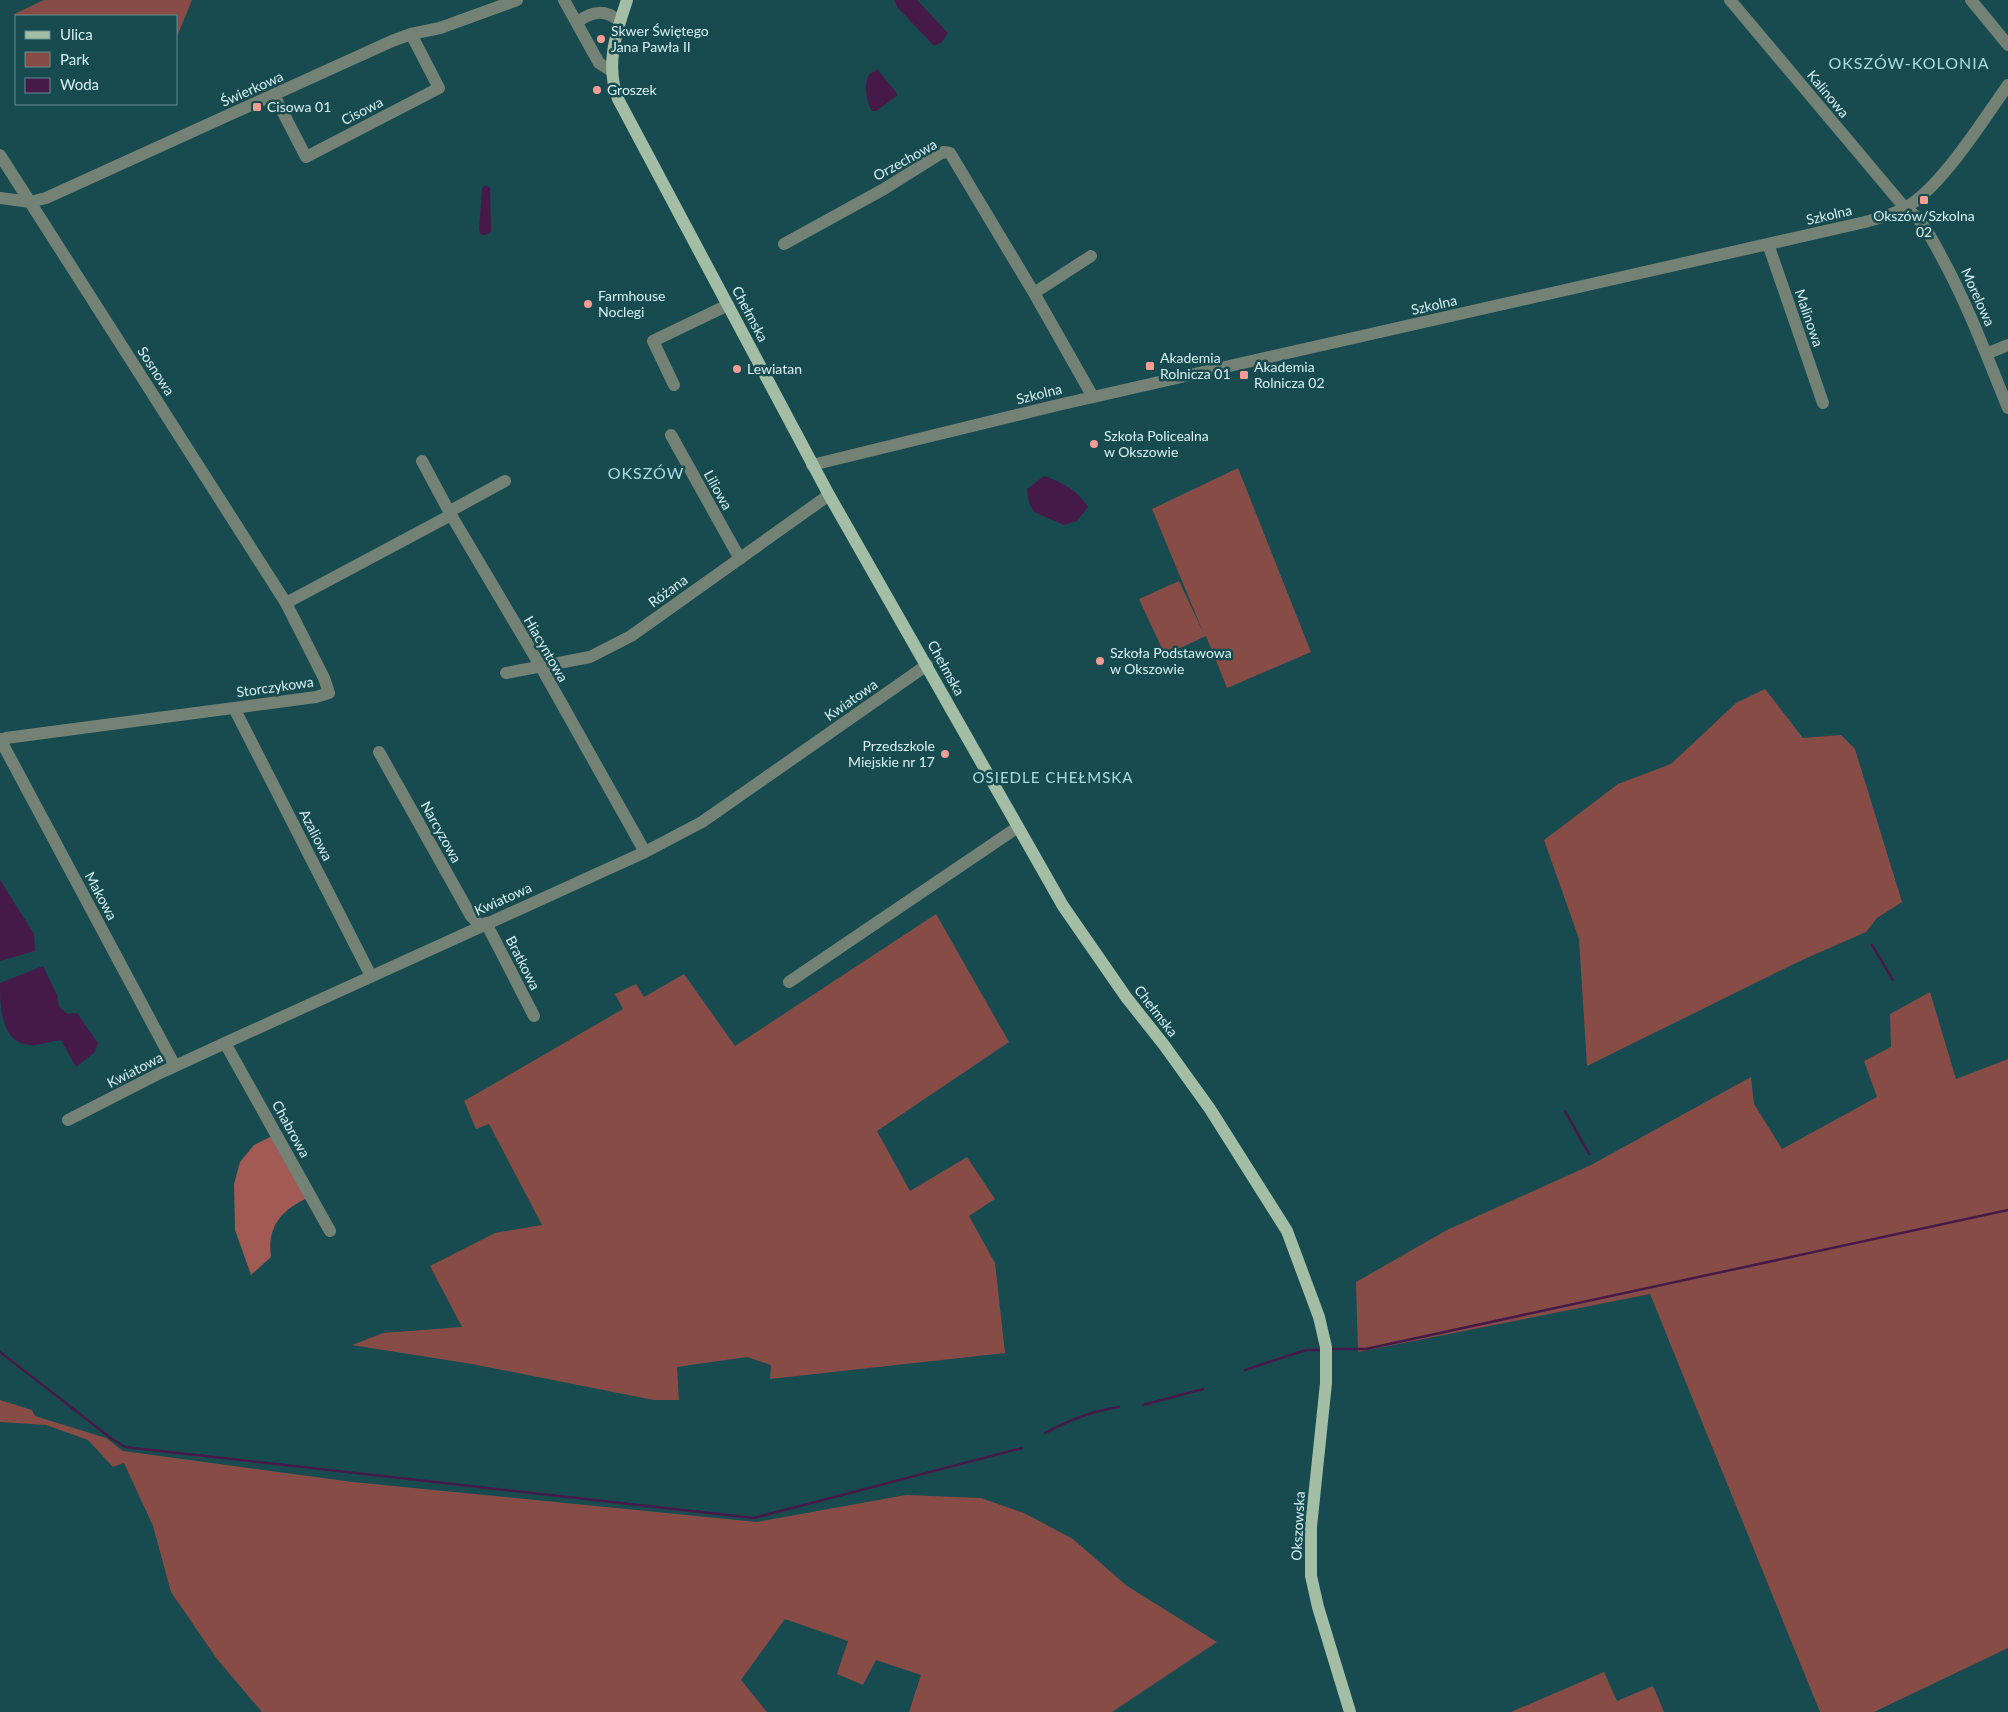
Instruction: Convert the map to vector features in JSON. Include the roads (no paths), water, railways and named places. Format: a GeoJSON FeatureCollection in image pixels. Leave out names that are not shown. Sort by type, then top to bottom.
{"type":"FeatureCollection","features":[{"type":"Feature","properties":{"kind":"main road"},"geometry":{"type":"LineString","coordinates":[[610,70],[620,21],[627,0]]}},
{"type":"Feature","properties":{"kind":"main road","name":"Chełmska"},"geometry":{"type":"LineString","coordinates":[[610,70],[612,84],[618,99],[812,465],[1070,917],[1126,997],[1164,1045],[1268,1199],[1293,1244],[1315,1300],[1324,1337]]}},
{"type":"Feature","properties":{"kind":"main road","name":"Okszowska"},"geometry":{"type":"LineString","coordinates":[[1324,1337],[1327,1357],[1326,1383],[1311,1534],[1311,1576],[1318,1607],[1350,1712]]}},
{"type":"Feature","properties":{"kind":"street","name":"Świerkowa"},"geometry":{"type":"LineString","coordinates":[[0,198],[30,202],[46,198],[411,34],[440,28],[517,0]]}},
{"type":"Feature","properties":{"kind":"street","name":"Chełmska"},"geometry":{"type":"LineString","coordinates":[[564,0],[599,63],[610,70]]}},
{"type":"Feature","properties":{"kind":"street","name":"Kalinowa"},"geometry":{"type":"LineString","coordinates":[[1730,0],[1905,208]]}},
{"type":"Feature","properties":{"kind":"street"},"geometry":{"type":"LineString","coordinates":[[1972,0],[2008,45]]}},
{"type":"Feature","properties":{"kind":"street"},"geometry":{"type":"LineString","coordinates":[[576,22],[598,12],[611,14],[620,21]]}},
{"type":"Feature","properties":{"kind":"street","name":"Cisowa"},"geometry":{"type":"LineString","coordinates":[[274,95],[306,157],[439,88],[411,34]]}},
{"type":"Feature","properties":{"kind":"street","name":"Szkolna"},"geometry":{"type":"LineString","coordinates":[[812,465],[1093,397],[1865,222],[1905,208],[1930,187],[1951,164],[2008,85]]}},
{"type":"Feature","properties":{"kind":"street","name":"Orzechowa"},"geometry":{"type":"LineString","coordinates":[[784,244],[884,188],[943,152],[950,152],[1093,397]]}},
{"type":"Feature","properties":{"kind":"street","name":"Sosnowa"},"geometry":{"type":"LineString","coordinates":[[0,155],[286,603]]}},
{"type":"Feature","properties":{"kind":"street","name":"Morelowa"},"geometry":{"type":"LineString","coordinates":[[1905,208],[1914,214],[1933,241],[1961,292],[2008,408]]}},
{"type":"Feature","properties":{"kind":"street","name":"Malinowa"},"geometry":{"type":"LineString","coordinates":[[1768,244],[1823,403]]}},
{"type":"Feature","properties":{"kind":"street"},"geometry":{"type":"LineString","coordinates":[[1034,293],[1091,256]]}},
{"type":"Feature","properties":{"kind":"street"},"geometry":{"type":"LineString","coordinates":[[674,386],[653,341],[728,305]]}},
{"type":"Feature","properties":{"kind":"street"},"geometry":{"type":"LineString","coordinates":[[1986,354],[2008,345]]}},
{"type":"Feature","properties":{"kind":"street","name":"Liliowa"},"geometry":{"type":"LineString","coordinates":[[670,435],[740,558]]}},
{"type":"Feature","properties":{"kind":"street","name":"Hiacyntowa"},"geometry":{"type":"LineString","coordinates":[[422,461],[645,852]]}},
{"type":"Feature","properties":{"kind":"street"},"geometry":{"type":"LineString","coordinates":[[286,603],[451,513],[505,481]]}},
{"type":"Feature","properties":{"kind":"street","name":"Różana"},"geometry":{"type":"LineString","coordinates":[[506,673],[590,657],[609,649],[631,636],[829,495]]}},
{"type":"Feature","properties":{"kind":"street","name":"Storczykowa"},"geometry":{"type":"LineString","coordinates":[[0,740],[316,697],[329,693],[324,678],[286,603]]}},
{"type":"Feature","properties":{"kind":"street","name":"Kwiatowa"},"geometry":{"type":"LineString","coordinates":[[68,1120],[175,1066],[645,852],[702,822],[927,665]]}},
{"type":"Feature","properties":{"kind":"street","name":"Azaliowa"},"geometry":{"type":"LineString","coordinates":[[234,708],[371,976]]}},
{"type":"Feature","properties":{"kind":"street","name":"Makowa"},"geometry":{"type":"LineString","coordinates":[[0,740],[175,1066]]}},
{"type":"Feature","properties":{"kind":"street","name":"Narcyzowa"},"geometry":{"type":"LineString","coordinates":[[379,752],[471,916],[483,925]]}},
{"type":"Feature","properties":{"kind":"street"},"geometry":{"type":"LineString","coordinates":[[789,982],[1018,827]]}},
{"type":"Feature","properties":{"kind":"street","name":"Bratkowa"},"geometry":{"type":"LineString","coordinates":[[483,925],[534,1016]]}},
{"type":"Feature","properties":{"kind":"street","name":"Chabrowa"},"geometry":{"type":"LineString","coordinates":[[225,1043],[330,1231]]}},
{"type":"Feature","properties":{"kind":"water"},"geometry":{"type":"Polygon","coordinates":[[[894,0],[917,0],[948,33],[942,42],[934,46],[898,8],[894,0]]]}},
{"type":"Feature","properties":{"kind":"water"},"geometry":{"type":"Polygon","coordinates":[[[877,69],[896,92],[897,96],[876,111],[872,111],[868,103],[866,82],[870,74],[877,69]]]}},
{"type":"Feature","properties":{"kind":"water"},"geometry":{"type":"Polygon","coordinates":[[[486,185],[490,188],[491,231],[486,235],[481,235],[479,230],[482,188],[486,185]]]}},
{"type":"Feature","properties":{"kind":"water"},"geometry":{"type":"Polygon","coordinates":[[[1044,476],[1069,487],[1084,501],[1088,507],[1077,521],[1064,525],[1034,512],[1029,503],[1027,489],[1044,476]]]}},
{"type":"Feature","properties":{"kind":"water"},"geometry":{"type":"Polygon","coordinates":[[[0,880],[34,934],[35,951],[0,961],[0,880]]]}},
{"type":"Feature","properties":{"kind":"water"},"geometry":{"type":"Polygon","coordinates":[[[43,966],[57,995],[59,1007],[68,1014],[77,1013],[98,1043],[95,1052],[76,1067],[61,1040],[34,1045],[20,1043],[7,1030],[4,1021],[0,1001],[0,983],[43,966]]]}},
{"type":"Feature","properties":{"kind":"waterway"},"geometry":{"type":"LineString","coordinates":[[1872,945],[1893,980]]}},
{"type":"Feature","properties":{"kind":"waterway"},"geometry":{"type":"LineString","coordinates":[[1565,1111],[1589,1154]]}},
{"type":"Feature","properties":{"kind":"waterway"},"geometry":{"type":"LineString","coordinates":[[1329,1349],[1366,1349],[2008,1210]]}},
{"type":"Feature","properties":{"kind":"waterway"},"geometry":{"type":"LineString","coordinates":[[1245,1370],[1306,1350],[1321,1350]]}},
{"type":"Feature","properties":{"kind":"waterway"},"geometry":{"type":"LineString","coordinates":[[0,1352],[125,1447],[754,1518],[1022,1448]]}},
{"type":"Feature","properties":{"kind":"waterway"},"geometry":{"type":"LineString","coordinates":[[1143,1405],[1203,1389]]}},
{"type":"Feature","properties":{"kind":"waterway"},"geometry":{"type":"LineString","coordinates":[[1045,1433],[1081,1417],[1119,1407]]}},
{"type":"Feature","properties":{"kind":"place","name":"Skwer Świętego Jana Pawła II"},"geometry":{"type":"Point","coordinates":[601,39]}},
{"type":"Feature","properties":{"kind":"place","name":"Groszek"},"geometry":{"type":"Point","coordinates":[597,90]}},
{"type":"Feature","properties":{"kind":"place","name":"Cisowa 01"},"geometry":{"type":"Point","coordinates":[257,107]}},
{"type":"Feature","properties":{"kind":"place","name":"Okszów/Szkolna 02"},"geometry":{"type":"Point","coordinates":[1924,200]}},
{"type":"Feature","properties":{"kind":"place","name":"Farmhouse Noclegi"},"geometry":{"type":"Point","coordinates":[588,304]}},
{"type":"Feature","properties":{"kind":"place","name":"Akademia Rolnicza 01"},"geometry":{"type":"Point","coordinates":[1150,366]}},
{"type":"Feature","properties":{"kind":"place","name":"Lewiatan"},"geometry":{"type":"Point","coordinates":[737,369]}},
{"type":"Feature","properties":{"kind":"place","name":"Akademia Rolnicza 02"},"geometry":{"type":"Point","coordinates":[1244,375]}},
{"type":"Feature","properties":{"kind":"place","name":"Szkoła Policealna w Okszowie"},"geometry":{"type":"Point","coordinates":[1094,444]}},
{"type":"Feature","properties":{"kind":"place","name":"Szkoła Podstawowa w Okszowie"},"geometry":{"type":"Point","coordinates":[1100,661]}},
{"type":"Feature","properties":{"kind":"place","name":"Przedszkole Miejskie nr 17"},"geometry":{"type":"Point","coordinates":[945,754]}},
{"type":"Feature","properties":{"kind":"district","name":"OKSZÓW-KOLONIA"},"geometry":{"type":"Point","coordinates":[1909,63]}},
{"type":"Feature","properties":{"kind":"district","name":"OKSZÓW"},"geometry":{"type":"Point","coordinates":[646,473]}},
{"type":"Feature","properties":{"kind":"district","name":"OSIEDLE CHEŁMSKA"},"geometry":{"type":"Point","coordinates":[1053,778]}}]}
